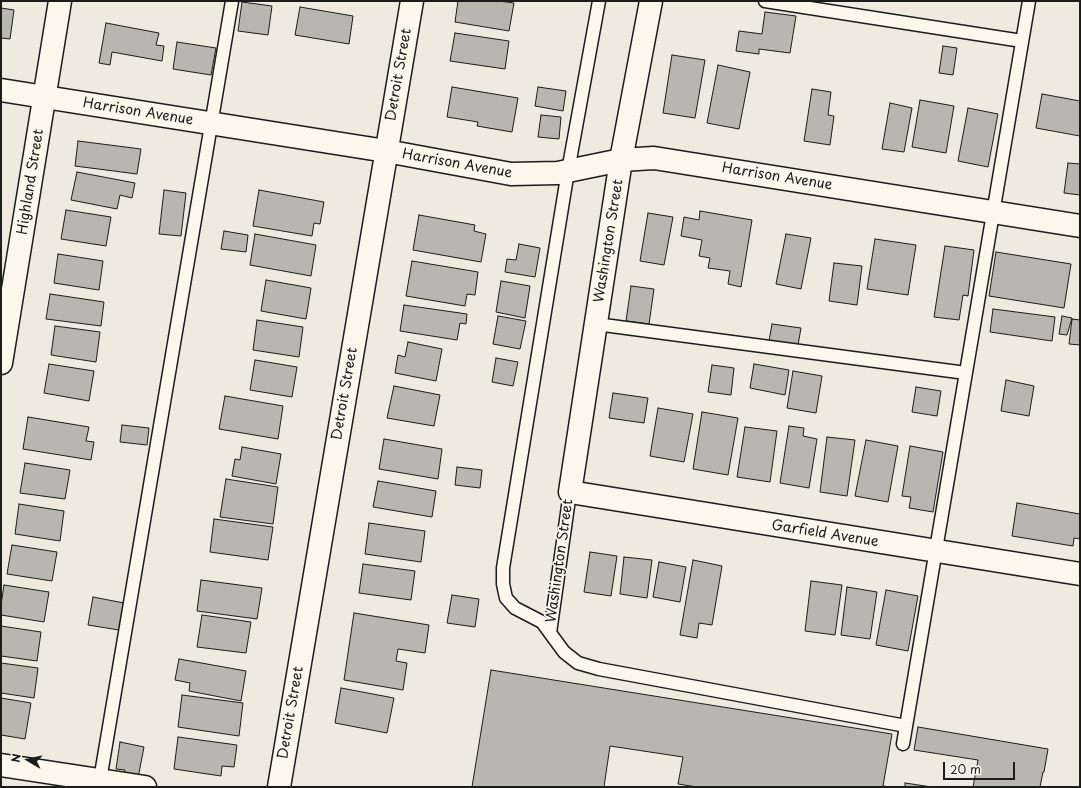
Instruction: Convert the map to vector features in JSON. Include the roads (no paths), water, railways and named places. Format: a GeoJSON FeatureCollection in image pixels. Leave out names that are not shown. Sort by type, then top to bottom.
{"type":"FeatureCollection","features":[{"type":"Feature","properties":{"kind":"street","name":"Highland Street"},"geometry":{"type":"LineString","coordinates":[[1,363],[60,1]]}},
{"type":"Feature","properties":{"kind":"street","name":"Detroit Street"},"geometry":{"type":"LineString","coordinates":[[279,787],[412,1]]}},
{"type":"Feature","properties":{"kind":"street","name":"Washington Street"},"geometry":{"type":"LineString","coordinates":[[570,492],[621,160],[651,1]]}},
{"type":"Feature","properties":{"kind":"street","name":"Harrison Avenue"},"geometry":{"type":"LineString","coordinates":[[1,90],[386,152],[512,174],[558,173],[621,160],[654,158],[1080,226]]}},
{"type":"Feature","properties":{"kind":"street","name":"Garfield Avenue"},"geometry":{"type":"LineString","coordinates":[[570,492],[935,552],[1080,574]]}},
{"type":"Feature","properties":{"kind":"street"},"geometry":{"type":"LineString","coordinates":[[1,765],[145,787]]}},
{"type":"Feature","properties":{"kind":"lane"},"geometry":{"type":"LineString","coordinates":[[100,780],[232,1]]}},
{"type":"Feature","properties":{"kind":"lane","name":"Washington Street"},"geometry":{"type":"LineString","coordinates":[[550,633],[542,622],[515,608],[506,598],[503,584],[503,568],[568,171],[599,1]]}},
{"type":"Feature","properties":{"kind":"lane"},"geometry":{"type":"LineString","coordinates":[[765,1],[1022,41]]}},
{"type":"Feature","properties":{"kind":"lane"},"geometry":{"type":"LineString","coordinates":[[903,744],[1029,1]]}},
{"type":"Feature","properties":{"kind":"lane"},"geometry":{"type":"LineString","coordinates":[[596,324],[966,373]]}},
{"type":"Feature","properties":{"kind":"lane","name":"Washington Street"},"geometry":{"type":"LineString","coordinates":[[550,633],[570,492]]}},
{"type":"Feature","properties":{"kind":"lane"},"geometry":{"type":"LineString","coordinates":[[550,633],[564,652],[578,663],[599,669],[906,726]]}}]}
